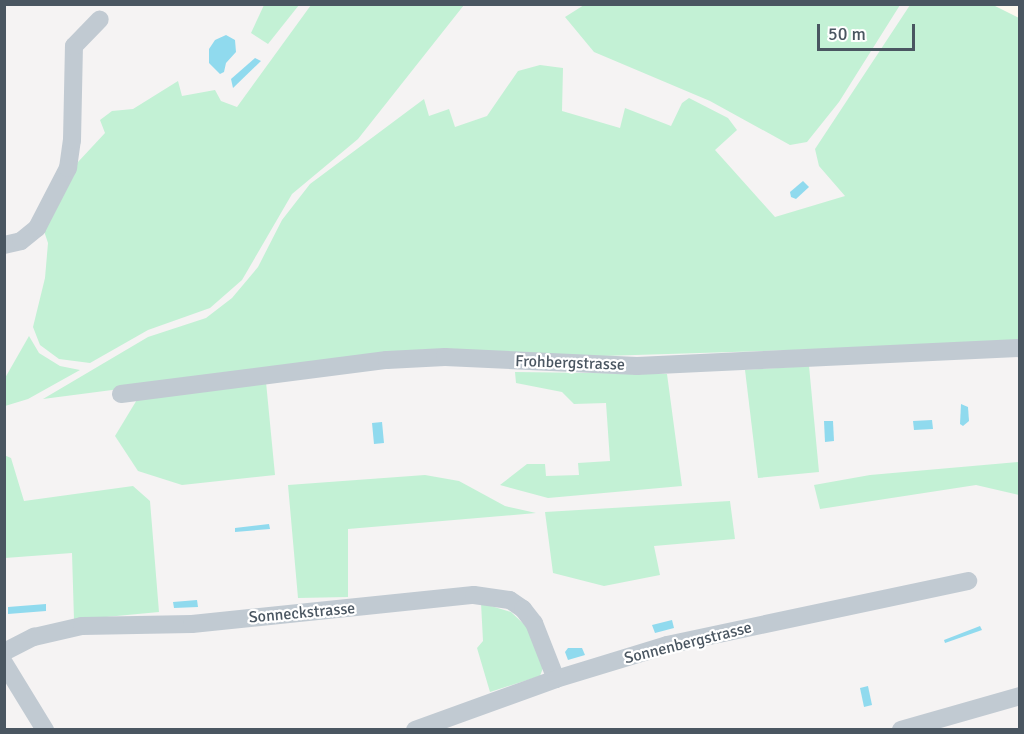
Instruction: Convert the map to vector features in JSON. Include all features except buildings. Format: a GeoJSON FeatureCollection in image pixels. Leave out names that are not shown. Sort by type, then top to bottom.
{"type":"FeatureCollection","features":[{"type":"Feature","properties":{"kind":"street"},"geometry":{"type":"LineString","coordinates":[[4,245],[21,240],[37,228],[68,168],[72,140],[74,46],[100,19]]}},
{"type":"Feature","properties":{"kind":"street","name":"Frohbergstrasse"},"geometry":{"type":"LineString","coordinates":[[121,394],[342,365],[445,357],[637,366],[1020,348]]}},
{"type":"Feature","properties":{"kind":"street","name":"Sonnenbergstrasse"},"geometry":{"type":"LineString","coordinates":[[415,729],[556,679],[667,645],[968,581]]}},
{"type":"Feature","properties":{"kind":"street","name":"Sonneckstrasse"},"geometry":{"type":"LineString","coordinates":[[4,652],[34,637],[82,626],[192,624],[474,595],[510,600],[523,609],[534,623],[556,679]]}},
{"type":"Feature","properties":{"kind":"street"},"geometry":{"type":"LineString","coordinates":[[4,663],[45,729]]}},
{"type":"Feature","properties":{"kind":"street"},"geometry":{"type":"LineString","coordinates":[[901,729],[1020,696]]}},
{"type":"Feature","properties":{"kind":"shaded area"},"geometry":{"type":"Polygon","coordinates":[[[993,5],[1019,5],[1019,18],[993,5]]]}},
{"type":"Feature","properties":{"kind":"green space"},"geometry":{"type":"Polygon","coordinates":[[[900,4],[839,102],[807,142],[790,145],[710,101],[594,52],[565,17],[584,5],[900,4]]]}},
{"type":"Feature","properties":{"kind":"green space"},"geometry":{"type":"Polygon","coordinates":[[[264,5],[299,5],[268,44],[251,33],[264,5]]]}},
{"type":"Feature","properties":{"kind":"green space"},"geometry":{"type":"Polygon","coordinates":[[[311,5],[464,5],[358,139],[292,194],[242,280],[210,308],[148,330],[90,363],[59,359],[40,345],[33,327],[45,278],[48,243],[43,228],[52,205],[78,162],[105,133],[100,120],[112,111],[133,109],[178,81],[182,96],[215,90],[221,101],[237,107],[311,5]]]}},
{"type":"Feature","properties":{"kind":"green space"},"geometry":{"type":"Polygon","coordinates":[[[910,5],[993,5],[1019,18],[1019,343],[571,357],[428,349],[43,399],[148,337],[206,318],[232,298],[258,267],[282,220],[310,184],[424,99],[429,116],[449,109],[455,127],[487,116],[518,71],[540,65],[563,68],[562,111],[620,128],[625,108],[671,126],[682,103],[689,98],[728,118],[737,130],[715,150],[775,217],[845,196],[819,166],[815,149],[910,5]]]}},
{"type":"Feature","properties":{"kind":"green space"},"geometry":{"type":"Polygon","coordinates":[[[29,336],[39,353],[60,366],[80,370],[28,399],[5,406],[5,378],[29,336]]]}},
{"type":"Feature","properties":{"kind":"green space"},"geometry":{"type":"Polygon","coordinates":[[[809,366],[819,472],[758,478],[745,370],[809,366]]]}},
{"type":"Feature","properties":{"kind":"green space"},"geometry":{"type":"Polygon","coordinates":[[[515,372],[667,374],[682,486],[548,498],[500,485],[527,464],[545,464],[546,476],[579,475],[578,463],[610,461],[606,403],[574,404],[562,392],[516,383],[515,372]]]}},
{"type":"Feature","properties":{"kind":"green space"},"geometry":{"type":"Polygon","coordinates":[[[266,382],[275,475],[182,485],[138,471],[115,436],[138,398],[266,382]]]}},
{"type":"Feature","properties":{"kind":"green space"},"geometry":{"type":"Polygon","coordinates":[[[4,455],[11,458],[24,501],[133,486],[150,501],[159,612],[74,620],[72,553],[5,558],[4,455]]]}},
{"type":"Feature","properties":{"kind":"green space"},"geometry":{"type":"Polygon","coordinates":[[[1018,462],[1019,495],[976,485],[820,509],[814,485],[870,475],[1018,462]]]}},
{"type":"Feature","properties":{"kind":"green space"},"geometry":{"type":"Polygon","coordinates":[[[425,475],[459,481],[505,506],[536,513],[348,529],[348,597],[298,598],[288,485],[425,475]]]}},
{"type":"Feature","properties":{"kind":"green space"},"geometry":{"type":"Polygon","coordinates":[[[730,501],[735,539],[654,546],[660,575],[604,586],[553,573],[545,512],[730,501]]]}},
{"type":"Feature","properties":{"kind":"green space"},"geometry":{"type":"Polygon","coordinates":[[[481,603],[511,612],[528,628],[543,668],[540,676],[490,692],[477,648],[483,641],[481,603]]]}},
{"type":"Feature","properties":{"kind":"water"},"geometry":{"type":"Polygon","coordinates":[[[226,35],[235,40],[236,52],[226,63],[224,72],[220,74],[209,63],[209,49],[215,40],[226,35]]]}},
{"type":"Feature","properties":{"kind":"water"},"geometry":{"type":"Polygon","coordinates":[[[255,58],[261,61],[233,88],[231,79],[255,58]]]}},
{"type":"Feature","properties":{"kind":"water"},"geometry":{"type":"Polygon","coordinates":[[[803,181],[809,187],[796,199],[791,197],[790,192],[803,181]]]}},
{"type":"Feature","properties":{"kind":"water"},"geometry":{"type":"Polygon","coordinates":[[[961,404],[968,407],[969,421],[963,426],[960,424],[961,404]]]}},
{"type":"Feature","properties":{"kind":"water"},"geometry":{"type":"Polygon","coordinates":[[[932,420],[933,429],[914,430],[913,421],[932,420]]]}},
{"type":"Feature","properties":{"kind":"water"},"geometry":{"type":"Polygon","coordinates":[[[824,421],[833,421],[834,441],[825,442],[824,421]]]}},
{"type":"Feature","properties":{"kind":"water"},"geometry":{"type":"Polygon","coordinates":[[[382,422],[384,443],[374,444],[372,423],[382,422]]]}},
{"type":"Feature","properties":{"kind":"water"},"geometry":{"type":"Polygon","coordinates":[[[269,524],[270,529],[235,532],[235,528],[269,524]]]}},
{"type":"Feature","properties":{"kind":"water"},"geometry":{"type":"Polygon","coordinates":[[[197,600],[198,607],[174,608],[173,602],[197,600]]]}},
{"type":"Feature","properties":{"kind":"water"},"geometry":{"type":"Polygon","coordinates":[[[46,604],[46,611],[8,614],[8,607],[46,604]]]}},
{"type":"Feature","properties":{"kind":"water"},"geometry":{"type":"Polygon","coordinates":[[[672,620],[674,628],[655,633],[652,625],[672,620]]]}},
{"type":"Feature","properties":{"kind":"water"},"geometry":{"type":"Polygon","coordinates":[[[980,626],[982,630],[945,643],[944,640],[980,626]]]}},
{"type":"Feature","properties":{"kind":"water"},"geometry":{"type":"Polygon","coordinates":[[[568,648],[582,648],[585,655],[568,660],[565,652],[568,648]]]}},
{"type":"Feature","properties":{"kind":"water"},"geometry":{"type":"Polygon","coordinates":[[[868,686],[872,705],[864,707],[860,688],[868,686]]]}}]}
